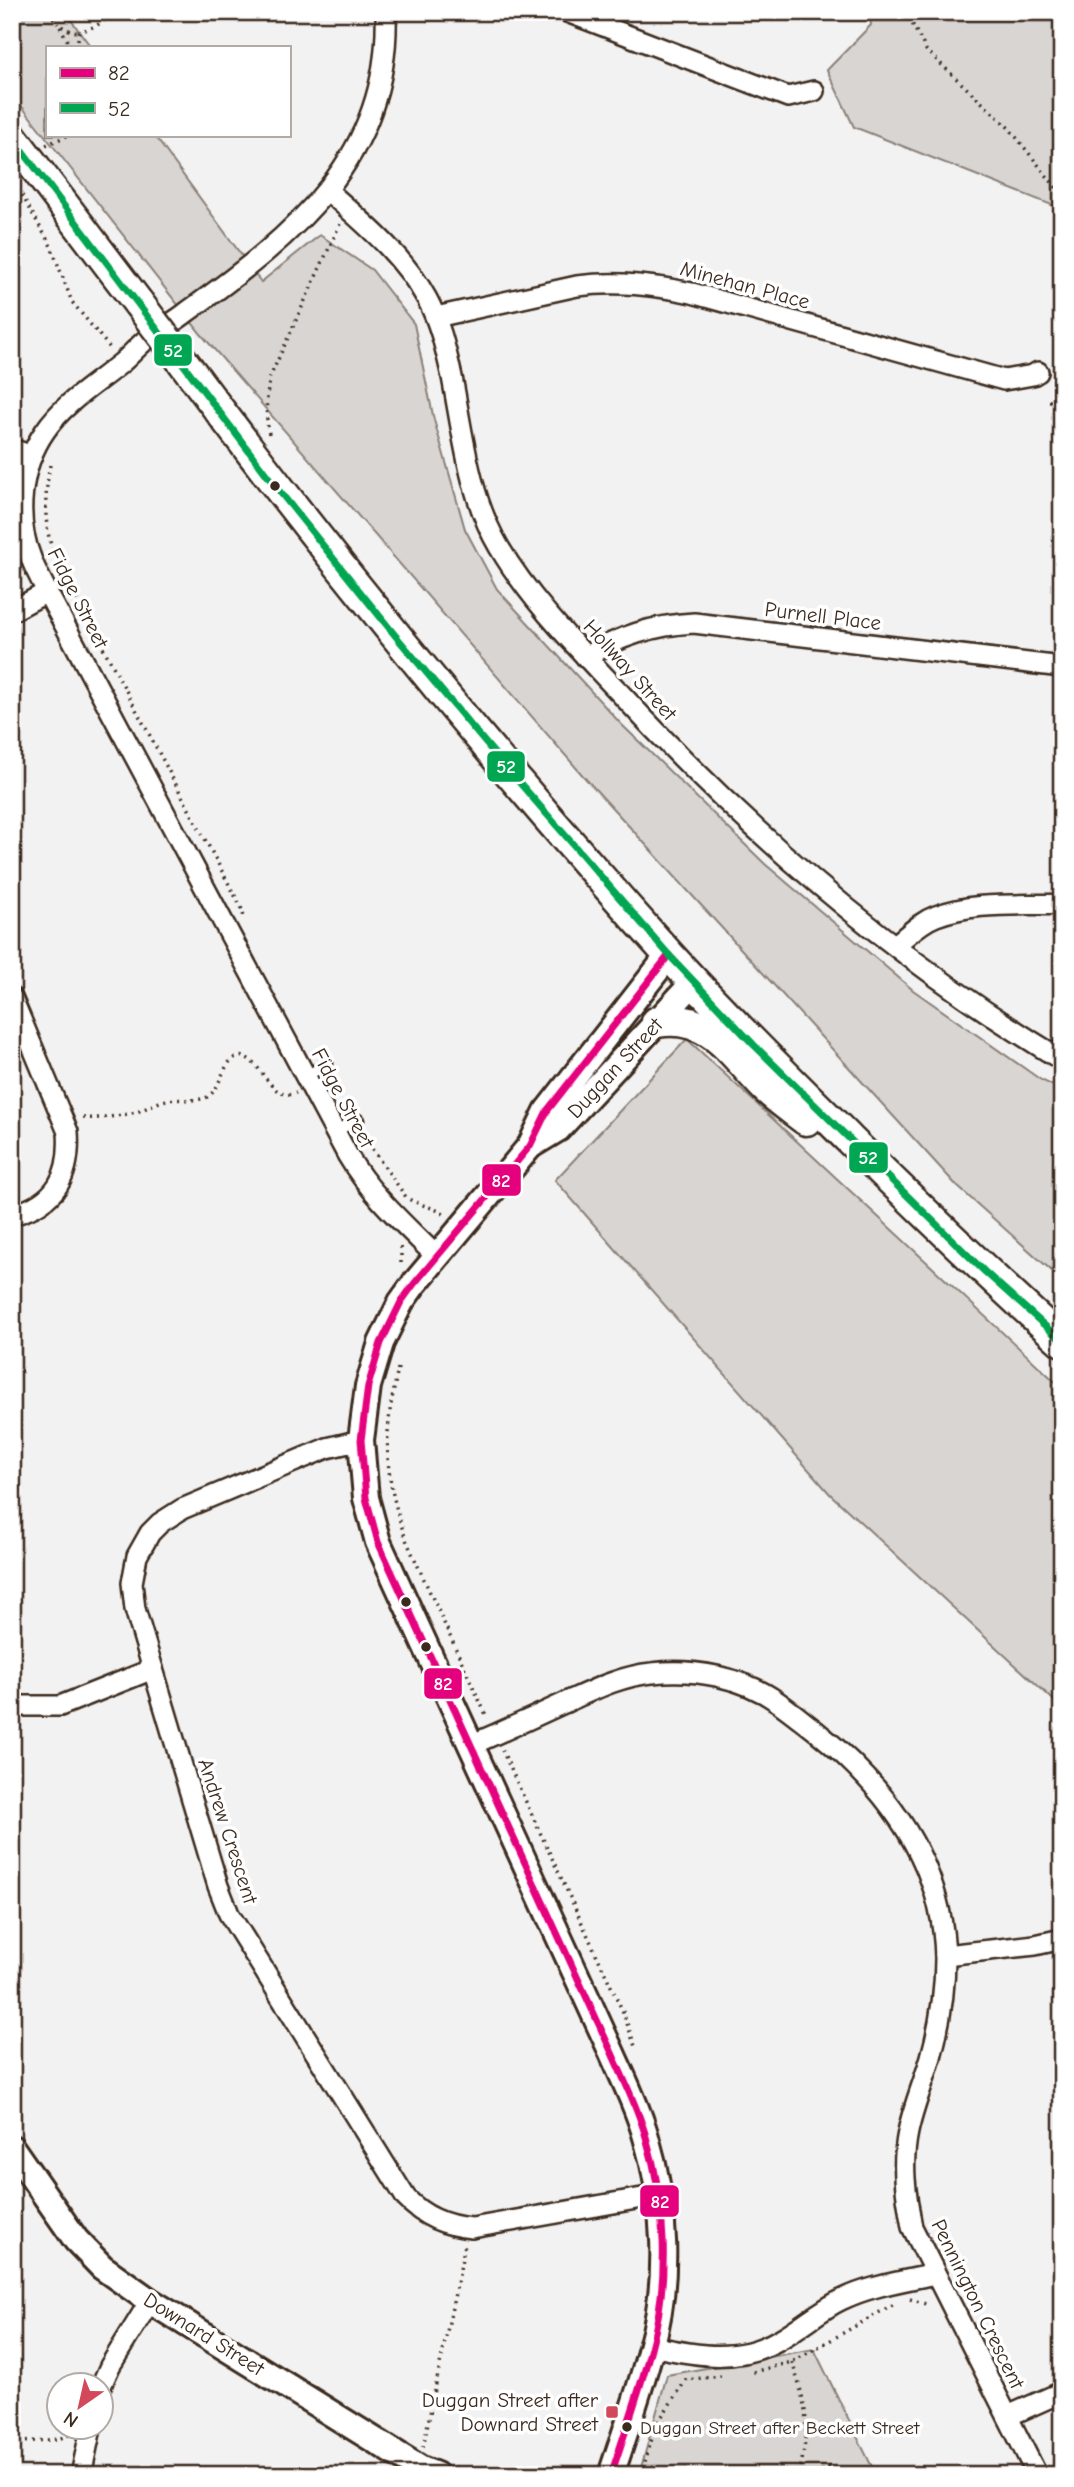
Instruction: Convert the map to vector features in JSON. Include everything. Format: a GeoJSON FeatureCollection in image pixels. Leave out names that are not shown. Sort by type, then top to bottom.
{"type":"FeatureCollection","features":[{"type":"Feature","properties":{"kind":"main road"},"geometry":{"type":"LineString","coordinates":[[12,137],[276,487],[394,634],[669,955],[754,1045],[853,1143],[985,1272],[1062,1342]]}},
{"type":"Feature","properties":{"kind":"main road"},"geometry":{"type":"LineString","coordinates":[[657,1022],[672,1019],[690,1021],[706,1029],[724,1043],[769,1091],[810,1123],[853,1143]]}},
{"type":"Feature","properties":{"kind":"street","name":"Fidge Street"},"geometry":{"type":"LineString","coordinates":[[386,12],[384,55],[371,113],[355,149],[328,191],[278,242],[187,313],[145,340],[64,408],[45,430],[32,456],[23,489],[22,524],[30,558],[47,592],[358,1173],[383,1204],[436,1256]]}},
{"type":"Feature","properties":{"kind":"street"},"geometry":{"type":"LineString","coordinates":[[568,12],[788,97],[814,91]]}},
{"type":"Feature","properties":{"kind":"street","name":"Hollway Street"},"geometry":{"type":"LineString","coordinates":[[328,191],[378,235],[405,265],[436,317],[448,358],[473,484],[499,547],[524,584],[586,657],[658,734],[733,808],[895,945],[942,980],[1062,1060]]}},
{"type":"Feature","properties":{"kind":"street","name":"Minehan Place"},"geometry":{"type":"LineString","coordinates":[[436,317],[577,286],[600,283],[647,284],[692,293],[1004,380],[1033,376],[1038,372]]}},
{"type":"Feature","properties":{"kind":"street"},"geometry":{"type":"LineString","coordinates":[[12,449],[32,456]]}},
{"type":"Feature","properties":{"kind":"street"},"geometry":{"type":"LineString","coordinates":[[12,611],[47,592]]}},
{"type":"Feature","properties":{"kind":"street","name":"Purnell Place"},"geometry":{"type":"LineString","coordinates":[[586,657],[637,631],[694,623],[1062,667]]}},
{"type":"Feature","properties":{"kind":"street"},"geometry":{"type":"LineString","coordinates":[[895,945],[934,917],[965,908],[1062,905]]}},
{"type":"Feature","properties":{"kind":"street","name":"Duggan Street"},"geometry":{"type":"LineString","coordinates":[[611,2475],[652,2346],[659,2307],[663,2270],[659,2195],[651,2156],[636,2107],[378,1542],[366,1498],[360,1440],[368,1386],[381,1343],[401,1302],[436,1256],[530,1146],[547,1111],[669,955]]}},
{"type":"Feature","properties":{"kind":"street","name":"Duggan Street"},"geometry":{"type":"LineString","coordinates":[[530,1146],[558,1129],[695,982]]}},
{"type":"Feature","properties":{"kind":"street"},"geometry":{"type":"LineString","coordinates":[[12,998],[68,1132],[69,1155],[67,1167],[57,1188],[49,1197],[29,1210],[12,1215]]}},
{"type":"Feature","properties":{"kind":"street","name":"Andrew Crescent"},"geometry":{"type":"LineString","coordinates":[[360,1440],[327,1448],[182,1509],[150,1533],[137,1556],[132,1583],[135,1609],[218,1886],[229,1914],[406,2198],[415,2207],[436,2220],[467,2227],[659,2195]]}},
{"type":"Feature","properties":{"kind":"street"},"geometry":{"type":"LineString","coordinates":[[12,1706],[60,1706],[153,1669]]}},
{"type":"Feature","properties":{"kind":"street","name":"Pennington Crescent"},"geometry":{"type":"LineString","coordinates":[[471,1745],[612,1682],[650,1673],[690,1672],[744,1684],[777,1700],[839,1750],[877,1788],[905,1825],[925,1866],[939,1909],[945,1955],[941,2016],[907,2133],[905,2190],[912,2227],[1037,2475]]}},
{"type":"Feature","properties":{"kind":"street"},"geometry":{"type":"LineString","coordinates":[[945,1955],[1035,1945],[1062,1939]]}},
{"type":"Feature","properties":{"kind":"street","name":"Downard Street"},"geometry":{"type":"LineString","coordinates":[[12,2148],[76,2240],[102,2267],[150,2301],[421,2469],[442,2470]]}},
{"type":"Feature","properties":{"kind":"street"},"geometry":{"type":"LineString","coordinates":[[652,2346],[709,2357],[741,2355],[778,2341],[812,2316],[844,2298],[906,2290],[935,2274]]}},
{"type":"Feature","properties":{"kind":"street"},"geometry":{"type":"LineString","coordinates":[[107,2372],[150,2301]]}},
{"type":"Feature","properties":{"kind":"street"},"geometry":{"type":"LineString","coordinates":[[1008,2416],[1062,2392]]}},
{"type":"Feature","properties":{"kind":"street"},"geometry":{"type":"LineString","coordinates":[[81,2475],[88,2442]]}},
{"type":"Feature","properties":{"kind":"lane"},"geometry":{"type":"LineString","coordinates":[[308,1081],[327,1064]]}},
{"type":"Feature","properties":{"kind":"lane"},"geometry":{"type":"LineString","coordinates":[[335,1131],[358,1120]]}},
{"type":"Feature","properties":{"kind":"path"},"geometry":{"type":"LineString","coordinates":[[49,12],[70,46]]}},
{"type":"Feature","properties":{"kind":"path"},"geometry":{"type":"LineString","coordinates":[[59,25],[79,32],[96,26],[115,12]]}},
{"type":"Feature","properties":{"kind":"path"},"geometry":{"type":"LineString","coordinates":[[906,12],[926,50],[1009,128],[1062,195]]}},
{"type":"Feature","properties":{"kind":"path"},"geometry":{"type":"LineString","coordinates":[[77,46],[79,32]]}},
{"type":"Feature","properties":{"kind":"path"},"geometry":{"type":"LineString","coordinates":[[12,178],[51,246],[72,302],[108,345]]}},
{"type":"Feature","properties":{"kind":"path"},"geometry":{"type":"LineString","coordinates":[[271,444],[265,417],[270,377],[341,222]]}},
{"type":"Feature","properties":{"kind":"path"},"geometry":{"type":"LineString","coordinates":[[1049,401],[1062,401]]}},
{"type":"Feature","properties":{"kind":"path"},"geometry":{"type":"LineString","coordinates":[[98,1119],[137,1111],[167,1100],[205,1098],[216,1088],[231,1061],[238,1056],[248,1058],[280,1093],[289,1096],[308,1081]]}},
{"type":"Feature","properties":{"kind":"path"},"geometry":{"type":"LineString","coordinates":[[401,1246],[401,1267]]}},
{"type":"Feature","properties":{"kind":"path"},"geometry":{"type":"LineString","coordinates":[[422,2452],[467,2227]]}},
{"type":"Feature","properties":{"kind":"path"},"geometry":{"type":"LineString","coordinates":[[753,2372],[792,2362],[902,2300],[906,2290],[931,2306]]}},
{"type":"Feature","properties":{"kind":"path"},"geometry":{"type":"LineString","coordinates":[[792,2362],[805,2401],[808,2420],[799,2475]]}},
{"type":"Feature","properties":{"kind":"path"},"geometry":{"type":"LineString","coordinates":[[641,2475],[656,2425],[686,2380],[726,2375]]}},
{"type":"Feature","properties":{"kind":"path"},"geometry":{"type":"LineString","coordinates":[[12,2443],[46,2440]]}},
{"type":"Feature","properties":{"kind":"path"},"geometry":{"type":"LineString","coordinates":[[816,2475],[834,2467],[839,2475]]}},
{"type":"Feature","properties":{"kind":"path"},"geometry":{"type":"LineString","coordinates":[[442,2470],[480,2475]]}},
{"type":"Feature","properties":{"kind":"shaded area"},"geometry":{"type":"Polygon","coordinates":[[[12,12],[65,12],[90,46],[46,46],[46,136],[155,136],[261,282],[320,235],[372,270],[414,324],[434,420],[465,529],[497,589],[621,724],[765,864],[913,990],[1041,1080],[1062,1090],[1062,1280],[957,1186],[585,778],[201,334],[12,94],[12,12]]]}},
{"type":"Feature","properties":{"kind":"shaded area"},"geometry":{"type":"Polygon","coordinates":[[[870,12],[1062,12],[1062,209],[854,127],[827,70],[871,25],[870,12]]]}},
{"type":"Feature","properties":{"kind":"shaded area"},"geometry":{"type":"Polygon","coordinates":[[[687,1039],[1062,1388],[1062,1708],[830,1494],[555,1180],[687,1039]]]}},
{"type":"Feature","properties":{"kind":"shaded area"},"geometry":{"type":"Polygon","coordinates":[[[814,2349],[876,2475],[639,2475],[667,2375],[814,2349]]]}},
{"type":"Feature","properties":{"kind":"transit line","name":"52"},"geometry":{"type":"LineString","coordinates":[[12,137],[276,487],[394,634],[669,955],[754,1045],[985,1272],[1062,1341]]}},
{"type":"Feature","properties":{"kind":"transit line","name":"82"},"geometry":{"type":"LineString","coordinates":[[611,2475],[647,2364],[661,2296],[663,2242],[653,2163],[643,2126],[626,2084],[378,1542],[366,1498],[361,1440],[368,1386],[381,1343],[401,1302],[530,1146],[547,1111],[669,955]]}},
{"type":"Feature","properties":{"kind":"place","name":"Duggan Street after Downard Street"},"geometry":{"type":"Point","coordinates":[612,2412]}},
{"type":"Feature","properties":{"kind":"place","name":"Duggan Street after Beckett Street"},"geometry":{"type":"Point","coordinates":[627,2427]}}]}
